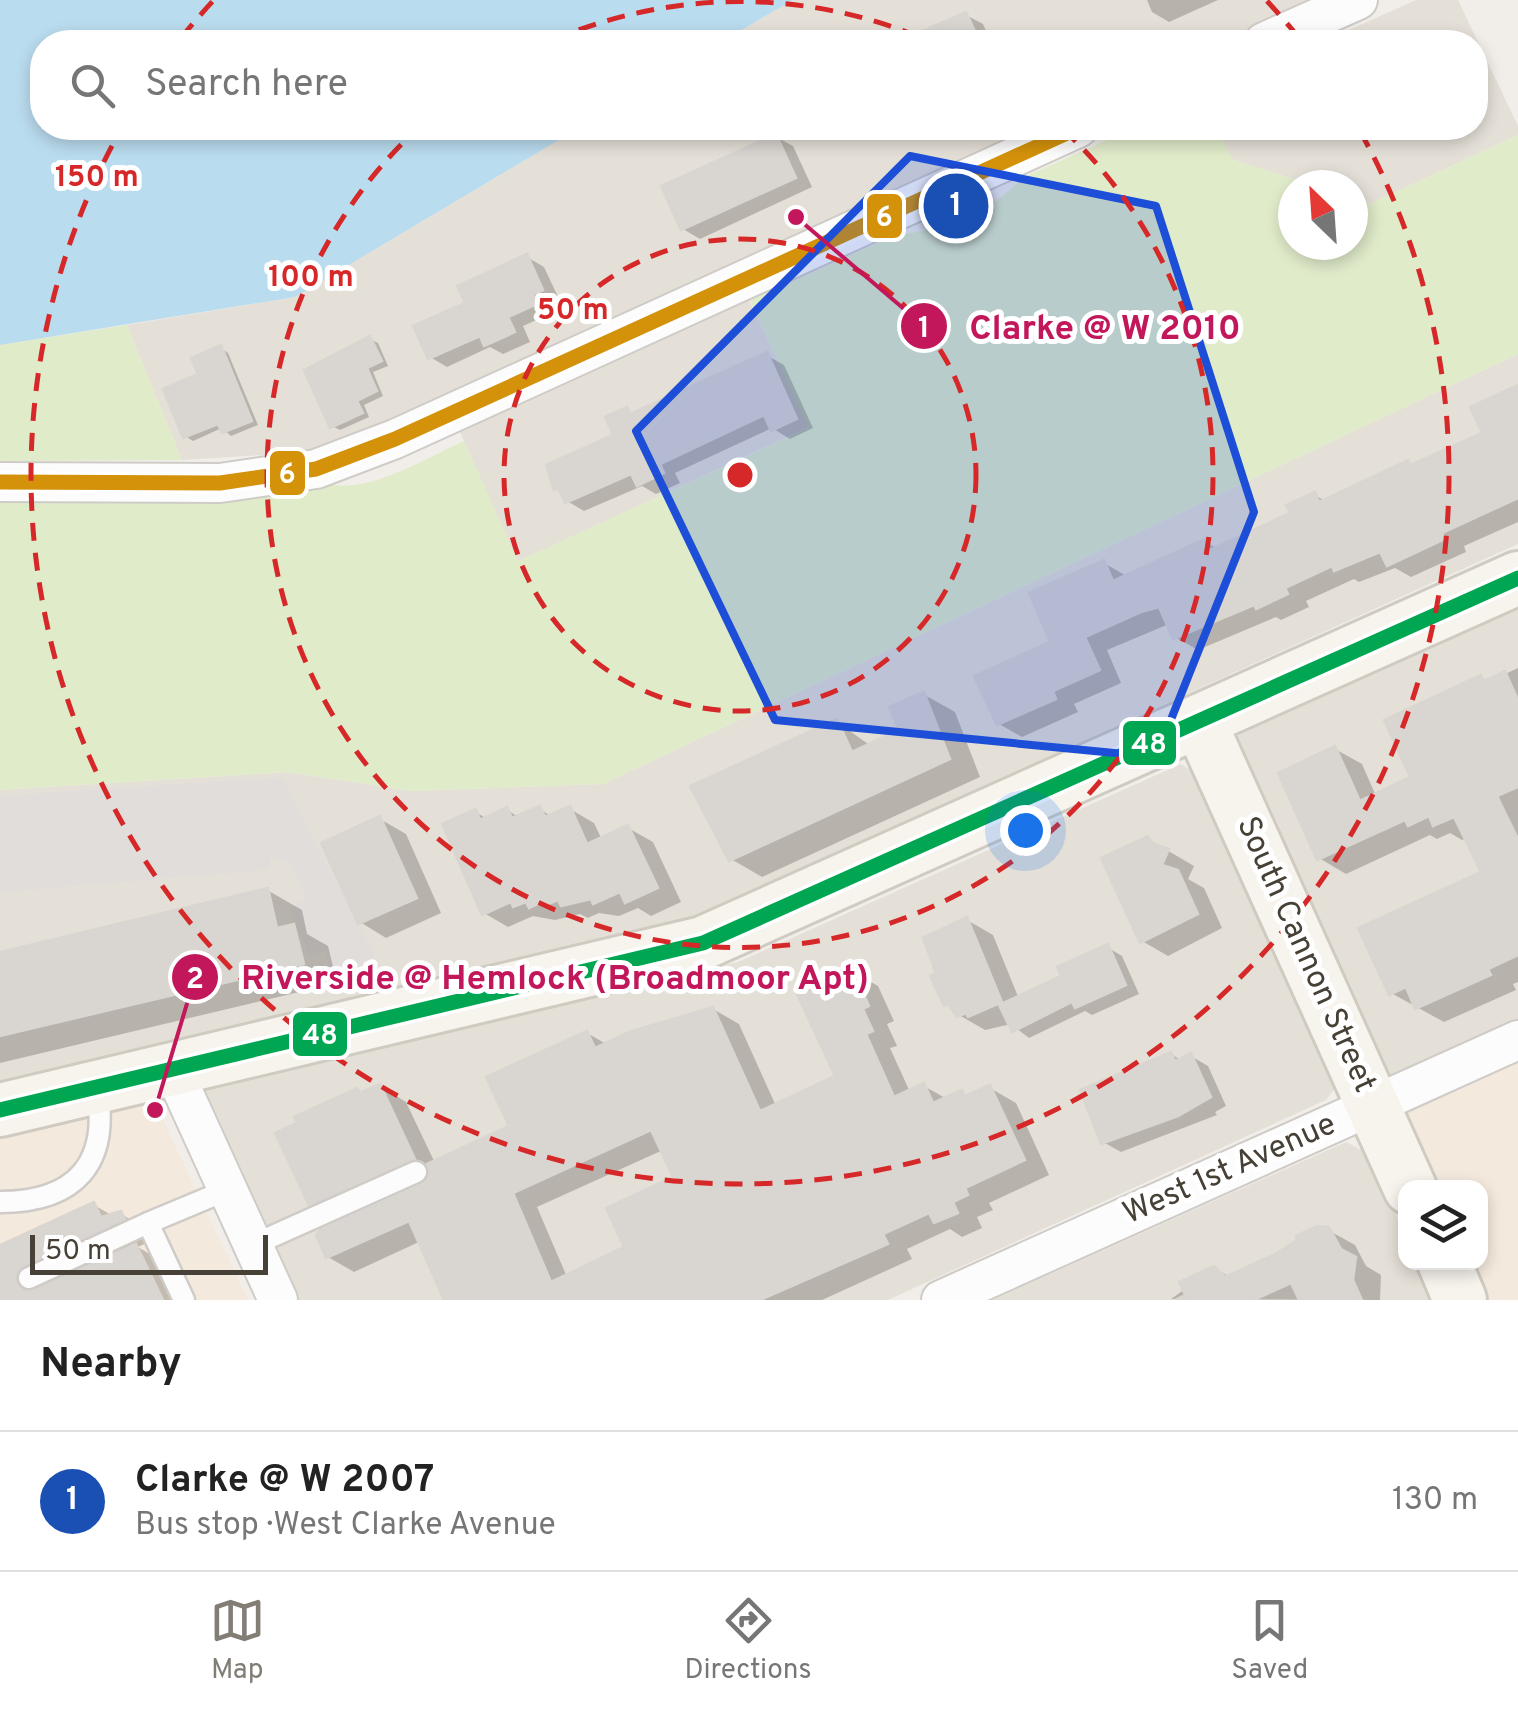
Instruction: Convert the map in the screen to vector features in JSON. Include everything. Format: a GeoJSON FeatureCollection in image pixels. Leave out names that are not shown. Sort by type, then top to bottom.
{"type":"FeatureCollection","features":[{"type":"Feature","properties":{"kind":"main road"},"geometry":{"type":"LineString","coordinates":[[0,1110],[174,1072],[703,943],[1518,578]]}},
{"type":"Feature","properties":{"kind":"main road","name":"South Cannon Street"},"geometry":{"type":"LineString","coordinates":[[1200,723],[1406,1180]]}},
{"type":"Feature","properties":{"kind":"main road"},"geometry":{"type":"LineString","coordinates":[[1447,1270],[1460,1300]]}},
{"type":"Feature","properties":{"kind":"street"},"geometry":{"type":"LineString","coordinates":[[1291,30],[1358,0]]}},
{"type":"Feature","properties":{"kind":"street"},"geometry":{"type":"LineString","coordinates":[[0,482],[220,483],[316,469],[395,439],[1052,140]]}},
{"type":"Feature","properties":{"kind":"street","name":"West 1st Avenue"},"geometry":{"type":"LineString","coordinates":[[941,1300],[1518,1040]]}},
{"type":"Feature","properties":{"kind":"street"},"geometry":{"type":"LineString","coordinates":[[174,1072],[278,1300]]}},
{"type":"Feature","properties":{"kind":"lane"},"geometry":{"type":"LineString","coordinates":[[0,1202],[22,1202],[72,1185],[99,1147],[103,1126],[97,1089]]}},
{"type":"Feature","properties":{"kind":"lane"},"geometry":{"type":"LineString","coordinates":[[253,1245],[416,1172]]}},
{"type":"Feature","properties":{"kind":"lane"},"geometry":{"type":"LineString","coordinates":[[29,1278],[228,1190]]}},
{"type":"Feature","properties":{"kind":"lane"},"geometry":{"type":"LineString","coordinates":[[148,1223],[184,1300]]}},
{"type":"Feature","properties":{"kind":"highlighted area"},"geometry":{"type":"Polygon","coordinates":[[[910,156],[1156,206],[1254,512],[1156,757],[775,720],[636,431],[910,156]]]}},
{"type":"Feature","properties":{"kind":"shaded area"},"geometry":{"type":"Polygon","coordinates":[[[793,0],[1330,0],[1263,30],[742,30],[793,0]]]}},
{"type":"Feature","properties":{"kind":"shaded area"},"geometry":{"type":"Polygon","coordinates":[[[1416,0],[1458,0],[1472,30],[1349,30],[1416,0]]]}},
{"type":"Feature","properties":{"kind":"shaded area"},"geometry":{"type":"Polygon","coordinates":[[[1488,63],[1518,126],[1518,135],[1372,203],[1368,202],[1368,170],[1278,170],[1278,174],[1233,160],[1222,140],[1488,140],[1488,63]]]}},
{"type":"Feature","properties":{"kind":"shaded area"},"geometry":{"type":"Polygon","coordinates":[[[559,140],[1022,140],[735,270],[809,427],[517,562],[446,400],[366,435],[297,453],[182,460],[127,325],[295,297],[559,140]]]}},
{"type":"Feature","properties":{"kind":"shaded area"},"geometry":{"type":"Polygon","coordinates":[[[1518,354],[1518,544],[681,923],[0,1082],[0,790],[288,772],[411,791],[603,784],[1518,354]]]}},
{"type":"Feature","properties":{"kind":"shaded area"},"geometry":{"type":"Polygon","coordinates":[[[1518,608],[1518,1062],[1395,1120],[1231,742],[1240,734],[1518,608]]]}},
{"type":"Feature","properties":{"kind":"shaded area"},"geometry":{"type":"Polygon","coordinates":[[[1181,764],[1196,774],[1336,1087],[1326,1100],[888,1300],[289,1300],[199,1090],[210,1083],[738,962],[1181,764]]]}},
{"type":"Feature","properties":{"kind":"shaded area"},"geometry":{"type":"Polygon","coordinates":[[[282,777],[383,972],[336,984],[325,952],[309,955],[290,909],[304,900],[305,893],[288,863],[270,857],[269,870],[0,892],[0,796],[282,777]]]}},
{"type":"Feature","properties":{"kind":"shaded area"},"geometry":{"type":"Polygon","coordinates":[[[1518,1062],[1518,1300],[1477,1300],[1463,1270],[1488,1270],[1488,1180],[1423,1180],[1395,1120],[1518,1062]]]}},
{"type":"Feature","properties":{"kind":"shaded area"},"geometry":{"type":"Polygon","coordinates":[[[153,1099],[248,1300],[0,1300],[0,1132],[153,1099]]]}},
{"type":"Feature","properties":{"kind":"shaded area"},"geometry":{"type":"Polygon","coordinates":[[[1346,1142],[1369,1154],[1398,1219],[1398,1270],[1421,1270],[1435,1300],[992,1300],[1346,1142]]]}},
{"type":"Feature","properties":{"kind":"green space"},"geometry":{"type":"Polygon","coordinates":[[[1518,135],[1518,354],[603,784],[411,791],[288,772],[0,790],[0,500],[359,484],[396,473],[464,441],[518,561],[808,428],[750,300],[898,234],[930,229],[965,217],[1022,178],[1107,140],[1222,140],[1233,160],[1278,174],[1278,260],[1368,260],[1368,202],[1518,135]]]}},
{"type":"Feature","properties":{"kind":"green space"},"geometry":{"type":"Polygon","coordinates":[[[127,325],[182,460],[0,461],[0,345],[127,325]]]}},
{"type":"Feature","properties":{"kind":"water"},"geometry":{"type":"Polygon","coordinates":[[[0,0],[793,0],[742,30],[30,30],[30,140],[559,140],[295,297],[0,345],[0,0]]]}},
{"type":"Feature","properties":{"kind":"building"},"geometry":{"type":"Polygon","coordinates":[[[966,12],[974,30],[925,30],[966,12]]]}},
{"type":"Feature","properties":{"kind":"building"},"geometry":{"type":"Polygon","coordinates":[[[763,140],[779,140],[796,178],[681,230],[661,186],[763,140]]]}},
{"type":"Feature","properties":{"kind":"building"},"geometry":{"type":"Polygon","coordinates":[[[527,254],[543,290],[533,294],[537,304],[508,317],[515,332],[484,346],[480,336],[428,359],[413,326],[465,303],[457,286],[527,254]]]}},
{"type":"Feature","properties":{"kind":"building"},"geometry":{"type":"Polygon","coordinates":[[[370,336],[382,361],[367,368],[377,391],[357,401],[363,413],[330,428],[304,370],[370,336]]]}},
{"type":"Feature","properties":{"kind":"building"},"geometry":{"type":"Polygon","coordinates":[[[221,345],[252,421],[222,433],[218,424],[183,438],[163,389],[198,374],[191,358],[221,345]]]}},
{"type":"Feature","properties":{"kind":"building"},"geometry":{"type":"Polygon","coordinates":[[[767,352],[797,419],[771,431],[764,415],[660,464],[664,473],[637,486],[631,474],[565,503],[558,488],[554,490],[546,465],[613,435],[605,417],[627,407],[630,414],[767,352]]]}},
{"type":"Feature","properties":{"kind":"building"},"geometry":{"type":"Polygon","coordinates":[[[1518,385],[1518,498],[1442,533],[1445,539],[1387,566],[1380,552],[1334,571],[1332,566],[1285,588],[1288,594],[1256,609],[1254,605],[1173,639],[1159,607],[1141,612],[1085,637],[1100,670],[1053,691],[1056,699],[997,725],[974,676],[1050,642],[1029,593],[1104,560],[1113,581],[1205,539],[1210,550],[1290,513],[1286,505],[1315,492],[1319,502],[1408,460],[1411,465],[1482,433],[1470,407],[1518,385]]]}},
{"type":"Feature","properties":{"kind":"building"},"geometry":{"type":"Polygon","coordinates":[[[1505,671],[1518,700],[1518,787],[1497,796],[1518,839],[1518,955],[1488,969],[1491,975],[1415,1009],[1406,987],[1389,995],[1358,928],[1481,872],[1454,817],[1433,826],[1429,816],[1408,826],[1405,820],[1317,860],[1278,773],[1335,746],[1360,801],[1410,777],[1384,720],[1481,675],[1484,681],[1505,671]]]}},
{"type":"Feature","properties":{"kind":"building"},"geometry":{"type":"Polygon","coordinates":[[[924,692],[950,759],[729,861],[690,786],[837,719],[852,752],[899,730],[889,707],[924,692]]]}},
{"type":"Feature","properties":{"kind":"building"},"geometry":{"type":"Polygon","coordinates":[[[540,806],[545,817],[570,806],[587,844],[628,825],[658,888],[625,903],[620,892],[593,904],[591,899],[561,906],[558,900],[529,908],[526,902],[513,907],[511,902],[482,915],[442,824],[476,809],[480,820],[507,807],[512,818],[540,806]]]}},
{"type":"Feature","properties":{"kind":"building"},"geometry":{"type":"Polygon","coordinates":[[[380,816],[417,898],[358,924],[321,843],[380,816]]]}},
{"type":"Feature","properties":{"kind":"building"},"geometry":{"type":"Polygon","coordinates":[[[1148,836],[1152,843],[1169,849],[1162,865],[1178,870],[1198,914],[1140,943],[1101,858],[1148,836]]]}},
{"type":"Feature","properties":{"kind":"building"},"geometry":{"type":"Polygon","coordinates":[[[268,888],[277,928],[294,924],[304,964],[0,1036],[0,952],[268,888]]]}},
{"type":"Feature","properties":{"kind":"building"},"geometry":{"type":"Polygon","coordinates":[[[967,917],[1002,1002],[968,1017],[966,1013],[957,1017],[948,1004],[944,1006],[930,976],[936,973],[923,938],[967,917]]]}},
{"type":"Feature","properties":{"kind":"building"},"geometry":{"type":"Polygon","coordinates":[[[1108,944],[1126,985],[1075,1008],[1072,1002],[1012,1032],[999,1005],[1061,976],[1057,967],[1108,944]]]}},
{"type":"Feature","properties":{"kind":"building"},"geometry":{"type":"Polygon","coordinates":[[[852,968],[869,1006],[863,1009],[873,1031],[866,1034],[894,1097],[924,1083],[933,1103],[962,1090],[965,1096],[990,1085],[1025,1160],[965,1188],[968,1195],[953,1202],[958,1213],[934,1223],[929,1213],[883,1234],[888,1244],[760,1300],[444,1300],[409,1221],[326,1258],[316,1235],[320,1230],[422,1185],[429,1174],[427,1164],[509,1126],[486,1077],[587,1031],[595,1048],[629,1032],[713,1007],[760,1111],[835,1076],[797,994],[852,968]],[[651,1130],[513,1193],[551,1282],[624,1247],[606,1208],[673,1177],[651,1130]]]}},
{"type":"Feature","properties":{"kind":"building"},"geometry":{"type":"Polygon","coordinates":[[[1171,1052],[1175,1061],[1191,1053],[1211,1097],[1178,1116],[1101,1144],[1080,1090],[1171,1052]]]}},
{"type":"Feature","properties":{"kind":"building"},"geometry":{"type":"Polygon","coordinates":[[[380,1084],[415,1159],[309,1205],[275,1133],[297,1123],[294,1117],[357,1088],[360,1093],[380,1084]]]}},
{"type":"Feature","properties":{"kind":"building"},"geometry":{"type":"Polygon","coordinates":[[[94,1202],[101,1217],[121,1211],[125,1219],[23,1266],[16,1276],[17,1285],[35,1290],[136,1244],[163,1300],[0,1300],[0,1245],[94,1202]]]}},
{"type":"Feature","properties":{"kind":"building"},"geometry":{"type":"Polygon","coordinates":[[[1317,1226],[1329,1227],[1341,1249],[1356,1257],[1353,1280],[1362,1300],[1299,1300],[1291,1283],[1254,1300],[1175,1300],[1185,1295],[1179,1282],[1214,1266],[1225,1277],[1277,1253],[1297,1240],[1296,1236],[1317,1226]]]}},
{"type":"Feature","properties":{"kind":"transit line","name":"6"},"geometry":{"type":"LineString","coordinates":[[0,482],[220,483],[316,469],[395,439],[1052,140]]}},
{"type":"Feature","properties":{"kind":"transit line","name":"48"},"geometry":{"type":"LineString","coordinates":[[0,1110],[703,943],[1518,578]]}},
{"type":"Feature","properties":{"kind":"place","name":"Clarke @ W 2007"},"geometry":{"type":"Point","coordinates":[956,206]}},
{"type":"Feature","properties":{"kind":"place","name":"Clarke @ W 2010"},"geometry":{"type":"Point","coordinates":[796,217]}},
{"type":"Feature","properties":{"kind":"place","name":"Riverside @ Hemlock (Broadmoor Apt)"},"geometry":{"type":"Point","coordinates":[155,1110]}}]}
